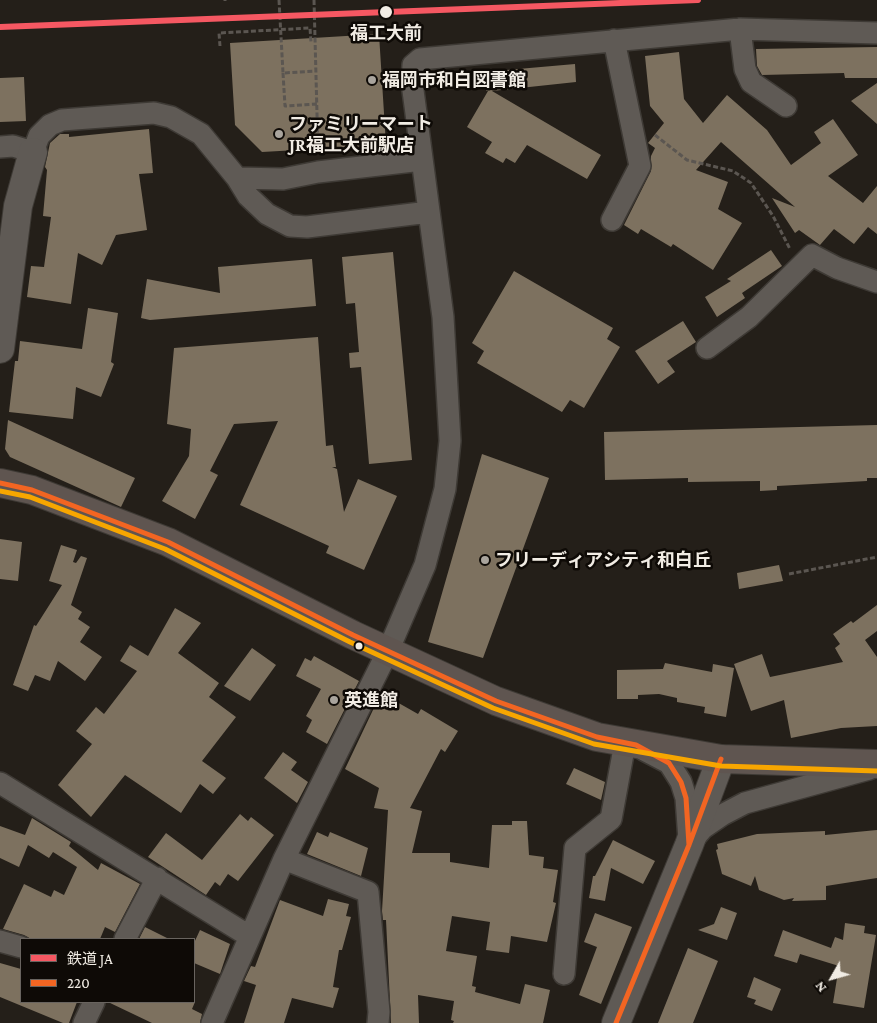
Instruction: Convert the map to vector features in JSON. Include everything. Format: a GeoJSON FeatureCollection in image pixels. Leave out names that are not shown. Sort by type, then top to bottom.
{"type":"FeatureCollection","features":[{"type":"Feature","properties":{"kind":"highway"},"geometry":{"type":"LineString","coordinates":[[0,483],[32,490],[168,542],[388,651],[496,701],[597,737],[721,759],[877,765]]}},
{"type":"Feature","properties":{"kind":"street"},"geometry":{"type":"LineString","coordinates":[[740,29],[745,70],[751,82],[786,106]]}},
{"type":"Feature","properties":{"kind":"street"},"geometry":{"type":"LineString","coordinates":[[212,1023],[284,859],[388,651],[425,565],[445,489],[450,442],[443,317],[412,83],[413,65],[420,58],[740,29],[877,32]]}},
{"type":"Feature","properties":{"kind":"street"},"geometry":{"type":"LineString","coordinates":[[612,220],[640,166],[614,40]]}},
{"type":"Feature","properties":{"kind":"street"},"geometry":{"type":"LineString","coordinates":[[0,349],[7,237],[39,136],[50,125],[62,120],[154,112],[171,117],[201,134],[237,178],[248,196],[267,214],[290,226],[307,227],[429,212]]}},
{"type":"Feature","properties":{"kind":"street"},"geometry":{"type":"LineString","coordinates":[[0,147],[13,146],[33,152]]}},
{"type":"Feature","properties":{"kind":"street"},"geometry":{"type":"LineString","coordinates":[[237,178],[283,179],[318,172],[422,160]]}},
{"type":"Feature","properties":{"kind":"street"},"geometry":{"type":"LineString","coordinates":[[707,348],[750,317],[812,255],[837,268],[877,282]]}},
{"type":"Feature","properties":{"kind":"street"},"geometry":{"type":"LineString","coordinates":[[564,974],[575,848],[611,819],[630,744],[669,763],[681,782],[686,798],[689,846]]}},
{"type":"Feature","properties":{"kind":"street"},"geometry":{"type":"LineString","coordinates":[[616,1023],[689,846],[721,759]]}},
{"type":"Feature","properties":{"kind":"street"},"geometry":{"type":"LineString","coordinates":[[689,846],[703,828],[722,814],[745,803],[877,765]]}},
{"type":"Feature","properties":{"kind":"street"},"geometry":{"type":"LineString","coordinates":[[0,784],[157,878],[249,936]]}},
{"type":"Feature","properties":{"kind":"street"},"geometry":{"type":"LineString","coordinates":[[284,859],[368,892],[379,1012],[378,1023]]}},
{"type":"Feature","properties":{"kind":"street"},"geometry":{"type":"LineString","coordinates":[[126,938],[157,878]]}},
{"type":"Feature","properties":{"kind":"street"},"geometry":{"type":"LineString","coordinates":[[0,941],[20,947]]}},
{"type":"Feature","properties":{"kind":"street"},"geometry":{"type":"LineString","coordinates":[[84,1023],[94,1003]]}},
{"type":"Feature","properties":{"kind":"path"},"geometry":{"type":"LineString","coordinates":[[279,0],[285,106],[317,104]]}},
{"type":"Feature","properties":{"kind":"path"},"geometry":{"type":"LineString","coordinates":[[314,0],[318,172]]}},
{"type":"Feature","properties":{"kind":"path"},"geometry":{"type":"LineString","coordinates":[[220,46],[219,33],[310,28],[310,42]]}},
{"type":"Feature","properties":{"kind":"path"},"geometry":{"type":"LineString","coordinates":[[283,73],[316,71]]}},
{"type":"Feature","properties":{"kind":"path"},"geometry":{"type":"LineString","coordinates":[[630,116],[687,160],[733,171],[750,182],[773,216],[800,267]]}},
{"type":"Feature","properties":{"kind":"path"},"geometry":{"type":"LineString","coordinates":[[789,574],[877,557]]}},
{"type":"Feature","properties":{"kind":"building"},"geometry":{"type":"Polygon","coordinates":[[[379,34],[386,145],[262,152],[235,125],[230,43],[379,34]]]}},
{"type":"Feature","properties":{"kind":"building"},"geometry":{"type":"Polygon","coordinates":[[[877,47],[877,78],[845,78],[844,73],[762,75],[757,66],[756,49],[877,47]]]}},
{"type":"Feature","properties":{"kind":"building"},"geometry":{"type":"Polygon","coordinates":[[[679,52],[684,99],[703,123],[727,95],[767,130],[791,165],[821,143],[814,132],[833,119],[858,155],[828,176],[863,203],[877,186],[877,234],[868,227],[854,244],[834,229],[820,245],[799,230],[795,233],[772,198],[795,207],[721,142],[696,170],[728,182],[718,209],[742,223],[713,270],[673,244],[671,247],[641,229],[638,234],[624,225],[651,171],[651,156],[655,148],[648,143],[664,123],[650,106],[645,56],[679,52]]]}},
{"type":"Feature","properties":{"kind":"building"},"geometry":{"type":"Polygon","coordinates":[[[575,64],[576,82],[492,91],[601,155],[587,179],[527,145],[515,163],[506,158],[503,163],[485,153],[492,142],[467,127],[488,91],[486,91],[484,72],[575,64]]]}},
{"type":"Feature","properties":{"kind":"building"},"geometry":{"type":"Polygon","coordinates":[[[24,77],[26,121],[0,122],[0,78],[24,77]]]}},
{"type":"Feature","properties":{"kind":"building"},"geometry":{"type":"Polygon","coordinates":[[[877,83],[877,124],[851,101],[877,83]]]}},
{"type":"Feature","properties":{"kind":"building"},"geometry":{"type":"Polygon","coordinates":[[[149,129],[153,173],[139,174],[147,230],[116,235],[102,265],[78,253],[71,304],[27,297],[31,266],[44,267],[51,217],[43,216],[47,170],[45,167],[50,143],[60,134],[69,134],[69,137],[149,129]]]}},
{"type":"Feature","properties":{"kind":"building"},"geometry":{"type":"Polygon","coordinates":[[[771,250],[782,266],[742,293],[745,298],[717,317],[705,297],[731,281],[727,279],[771,250]]]}},
{"type":"Feature","properties":{"kind":"building"},"geometry":{"type":"Polygon","coordinates":[[[393,252],[412,460],[369,464],[361,367],[350,368],[349,353],[359,352],[355,303],[346,304],[342,257],[393,252]]]}},
{"type":"Feature","properties":{"kind":"building"},"geometry":{"type":"Polygon","coordinates":[[[312,259],[316,306],[150,320],[141,318],[147,279],[220,293],[218,267],[312,259]]]}},
{"type":"Feature","properties":{"kind":"building"},"geometry":{"type":"Polygon","coordinates":[[[514,271],[613,328],[607,339],[620,347],[584,408],[570,400],[562,412],[477,363],[484,351],[472,343],[514,271]]]}},
{"type":"Feature","properties":{"kind":"building"},"geometry":{"type":"Polygon","coordinates":[[[88,308],[118,313],[111,362],[114,364],[101,397],[76,387],[73,419],[9,412],[15,361],[18,361],[20,341],[82,349],[88,308]]]}},
{"type":"Feature","properties":{"kind":"building"},"geometry":{"type":"Polygon","coordinates":[[[683,321],[696,342],[667,361],[675,372],[658,384],[635,351],[683,321]]]}},
{"type":"Feature","properties":{"kind":"building"},"geometry":{"type":"Polygon","coordinates":[[[318,337],[326,446],[333,445],[336,467],[332,467],[337,469],[344,512],[358,479],[397,496],[364,570],[326,553],[329,546],[240,505],[278,421],[234,424],[210,471],[218,475],[195,519],[162,501],[189,456],[191,429],[167,424],[174,348],[318,337]]]}},
{"type":"Feature","properties":{"kind":"building"},"geometry":{"type":"Polygon","coordinates":[[[8,420],[135,478],[121,507],[10,457],[5,449],[8,420]]]}},
{"type":"Feature","properties":{"kind":"building"},"geometry":{"type":"Polygon","coordinates":[[[877,425],[877,478],[867,478],[867,481],[777,486],[777,490],[760,491],[760,481],[688,482],[688,478],[605,480],[604,432],[877,425]]]}},
{"type":"Feature","properties":{"kind":"building","name":"フリーディアシティ和白丘"},"geometry":{"type":"Polygon","coordinates":[[[482,454],[549,478],[483,658],[428,642],[482,454]]]}},
{"type":"Feature","properties":{"kind":"building"},"geometry":{"type":"Polygon","coordinates":[[[0,539],[22,542],[18,581],[0,579],[0,539]]]}},
{"type":"Feature","properties":{"kind":"building"},"geometry":{"type":"Polygon","coordinates":[[[61,545],[77,550],[73,562],[76,563],[81,556],[87,558],[71,605],[82,612],[78,619],[90,627],[80,642],[102,657],[85,681],[58,661],[50,681],[35,675],[28,691],[13,685],[34,625],[36,626],[62,585],[49,581],[61,545]]]}},
{"type":"Feature","properties":{"kind":"building"},"geometry":{"type":"Polygon","coordinates":[[[779,565],[783,581],[739,589],[737,573],[779,565]]]}},
{"type":"Feature","properties":{"kind":"building"},"geometry":{"type":"Polygon","coordinates":[[[877,605],[877,631],[865,640],[877,657],[877,726],[841,728],[791,738],[784,700],[751,711],[734,664],[762,654],[770,677],[843,662],[835,648],[840,644],[833,634],[851,621],[853,623],[877,605]]]}},
{"type":"Feature","properties":{"kind":"building"},"geometry":{"type":"Polygon","coordinates":[[[175,608],[201,623],[178,653],[219,683],[209,697],[236,717],[202,761],[226,778],[213,794],[200,784],[181,813],[125,775],[91,817],[58,785],[92,744],[76,731],[96,707],[104,714],[137,671],[120,661],[130,645],[148,656],[175,608]]]}},
{"type":"Feature","properties":{"kind":"building"},"geometry":{"type":"Polygon","coordinates":[[[252,648],[276,665],[250,701],[224,686],[252,648]]]}},
{"type":"Feature","properties":{"kind":"building","name":"英進館"},"geometry":{"type":"Polygon","coordinates":[[[314,656],[359,681],[327,744],[306,732],[312,720],[306,716],[321,689],[296,676],[305,658],[311,661],[314,656]]]}},
{"type":"Feature","properties":{"kind":"building"},"geometry":{"type":"Polygon","coordinates":[[[665,663],[712,672],[713,664],[734,668],[726,717],[704,713],[705,707],[677,702],[677,698],[659,694],[638,695],[638,699],[617,699],[617,670],[663,669],[665,663]]]}},
{"type":"Feature","properties":{"kind":"building"},"geometry":{"type":"Polygon","coordinates":[[[381,693],[418,714],[421,709],[458,731],[445,752],[441,749],[410,808],[422,811],[412,853],[450,853],[450,862],[489,868],[492,825],[512,825],[512,821],[527,821],[529,855],[544,857],[543,868],[558,870],[553,902],[556,903],[547,942],[511,936],[509,953],[486,950],[490,922],[452,916],[446,951],[477,956],[472,986],[476,987],[475,992],[520,1004],[525,984],[550,990],[543,1023],[453,1023],[454,1021],[451,1020],[454,1001],[418,995],[419,1023],[391,1023],[386,920],[383,920],[382,911],[388,810],[374,808],[379,788],[345,769],[381,693]]]}},
{"type":"Feature","properties":{"kind":"building"},"geometry":{"type":"Polygon","coordinates":[[[283,752],[297,762],[291,770],[308,782],[297,803],[264,778],[283,752]]]}},
{"type":"Feature","properties":{"kind":"building"},"geometry":{"type":"Polygon","coordinates":[[[574,768],[605,782],[601,800],[566,784],[574,768]]]}},
{"type":"Feature","properties":{"kind":"building"},"geometry":{"type":"Polygon","coordinates":[[[240,814],[248,821],[251,817],[274,835],[238,881],[228,874],[220,886],[215,882],[206,895],[148,857],[166,833],[202,860],[240,814]]]}},
{"type":"Feature","properties":{"kind":"building"},"geometry":{"type":"Polygon","coordinates":[[[32,818],[71,842],[69,846],[98,870],[101,863],[140,884],[115,932],[105,927],[100,938],[29,938],[3,929],[24,884],[51,897],[54,890],[64,895],[77,867],[53,852],[49,858],[28,845],[19,867],[0,858],[0,826],[25,835],[32,818]]]}},
{"type":"Feature","properties":{"kind":"building"},"geometry":{"type":"Polygon","coordinates":[[[877,830],[877,878],[826,886],[826,900],[792,901],[794,898],[784,900],[759,890],[755,876],[751,886],[722,874],[716,850],[718,849],[717,844],[757,834],[825,831],[825,835],[877,830]]]}},
{"type":"Feature","properties":{"kind":"building"},"geometry":{"type":"Polygon","coordinates":[[[317,832],[328,837],[330,832],[368,848],[361,876],[307,854],[317,832]]]}},
{"type":"Feature","properties":{"kind":"building"},"geometry":{"type":"Polygon","coordinates":[[[613,840],[655,861],[643,884],[611,868],[605,901],[589,898],[593,876],[595,876],[613,840]]]}},
{"type":"Feature","properties":{"kind":"building"},"geometry":{"type":"Polygon","coordinates":[[[328,899],[349,904],[346,916],[351,917],[342,950],[339,950],[333,987],[339,988],[333,1008],[292,998],[284,1023],[244,1023],[256,985],[244,981],[251,966],[255,967],[280,900],[323,916],[328,899]]]}},
{"type":"Feature","properties":{"kind":"building"},"geometry":{"type":"Polygon","coordinates":[[[721,907],[737,913],[727,940],[698,930],[714,924],[721,907]]]}},
{"type":"Feature","properties":{"kind":"building"},"geometry":{"type":"Polygon","coordinates":[[[595,913],[632,927],[601,1004],[579,995],[597,947],[584,942],[595,913]]]}},
{"type":"Feature","properties":{"kind":"building"},"geometry":{"type":"Polygon","coordinates":[[[845,923],[865,926],[864,933],[876,935],[864,1008],[833,1003],[839,966],[800,954],[797,963],[774,956],[783,930],[831,948],[835,937],[843,940],[845,923]]]}},
{"type":"Feature","properties":{"kind":"building"},"geometry":{"type":"Polygon","coordinates":[[[145,927],[167,938],[140,938],[145,927]]]}},
{"type":"Feature","properties":{"kind":"building"},"geometry":{"type":"Polygon","coordinates":[[[200,930],[230,944],[220,974],[195,963],[195,941],[200,930]]]}},
{"type":"Feature","properties":{"kind":"building"},"geometry":{"type":"Polygon","coordinates":[[[688,948],[718,961],[693,1023],[658,1023],[688,948]]]}},
{"type":"Feature","properties":{"kind":"building"},"geometry":{"type":"Polygon","coordinates":[[[0,963],[20,969],[20,1003],[77,1003],[69,1023],[63,1023],[0,997],[0,963]]]}},
{"type":"Feature","properties":{"kind":"building"},"geometry":{"type":"Polygon","coordinates":[[[754,977],[781,989],[772,1011],[754,1004],[756,1000],[747,997],[754,977]]]}},
{"type":"Feature","properties":{"kind":"building"},"geometry":{"type":"Polygon","coordinates":[[[110,1003],[195,1003],[192,1009],[202,1014],[200,1023],[152,1023],[110,1003]]]}},
{"type":"Feature","properties":{"kind":"rail line","name":"JA"},"geometry":{"type":"LineString","coordinates":[[0,27],[698,0]]}},
{"type":"Feature","properties":{"kind":"transit line","name":"220"},"geometry":{"type":"LineString","coordinates":[[0,483],[32,490],[168,542],[353,635],[496,701],[597,737],[636,745],[669,763],[681,782],[686,798],[689,845]]}},
{"type":"Feature","properties":{"kind":"transit line"},"geometry":{"type":"LineString","coordinates":[[0,491],[30,497],[165,549],[350,642],[493,708],[594,744],[721,766],[877,771]]}},
{"type":"Feature","properties":{"kind":"transit line","name":"220"},"geometry":{"type":"LineString","coordinates":[[616,1023],[689,845],[721,759]]}},
{"type":"Feature","properties":{"kind":"place","name":"福工大前"},"geometry":{"type":"Point","coordinates":[386,12]}},
{"type":"Feature","properties":{"kind":"place","name":"福岡市和白図書館"},"geometry":{"type":"Point","coordinates":[372,80]}},
{"type":"Feature","properties":{"kind":"place","name":"ファミリーマート JR福工大前駅店"},"geometry":{"type":"Point","coordinates":[279,134]}},
{"type":"Feature","properties":{"kind":"place","name":"フリーディアシティ和白丘"},"geometry":{"type":"Point","coordinates":[485,560]}},
{"type":"Feature","properties":{"kind":"place","name":"英進館"},"geometry":{"type":"Point","coordinates":[334,700]}}]}
